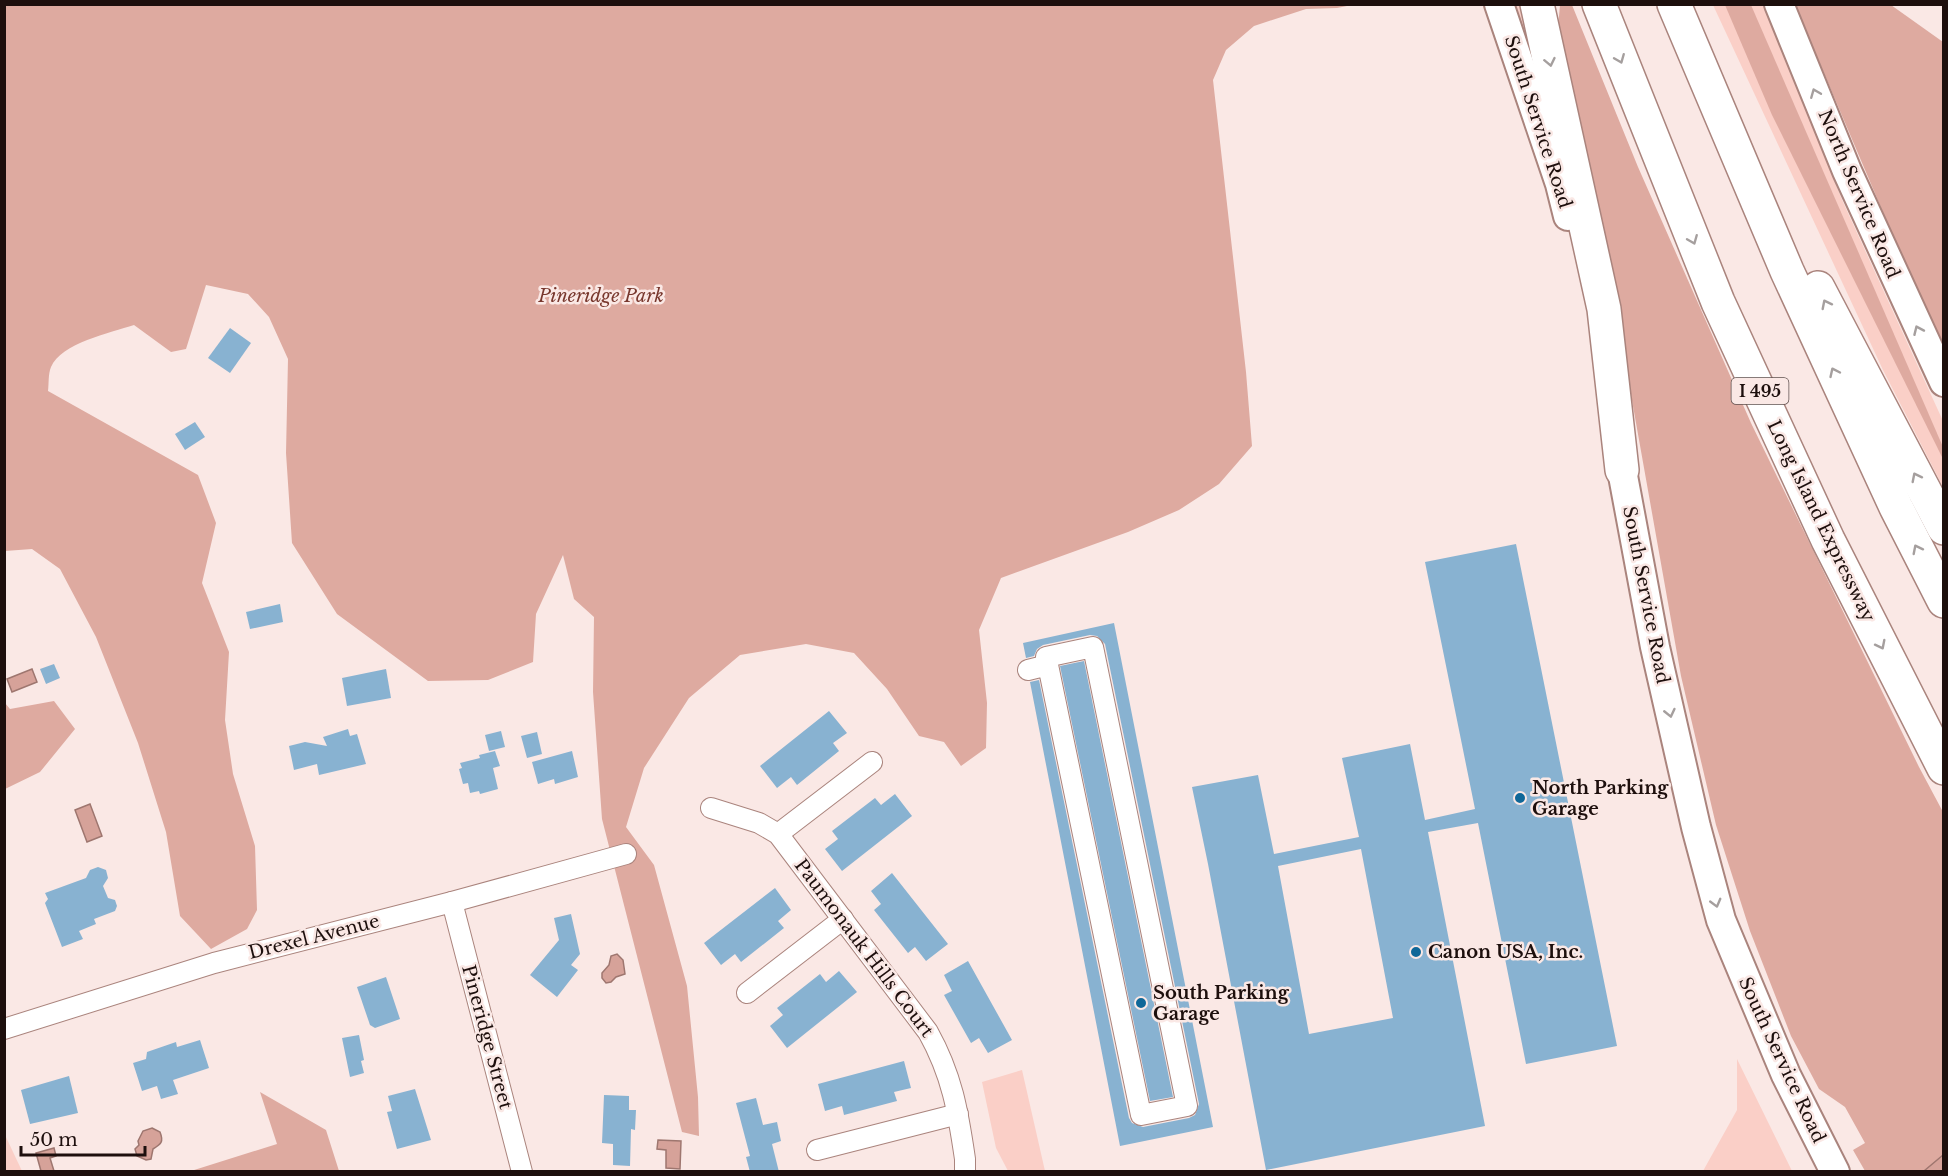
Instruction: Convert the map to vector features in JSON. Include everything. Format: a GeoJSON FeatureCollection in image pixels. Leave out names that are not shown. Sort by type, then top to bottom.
{"type":"FeatureCollection","features":[{"type":"Feature","properties":{"kind":"highway"},"geometry":{"type":"LineString","coordinates":[[1537,4],[1604,309],[1622,470]]}},
{"type":"Feature","properties":{"kind":"highway","name":"Long Island Expressway"},"geometry":{"type":"LineString","coordinates":[[1599,4],[1718,302],[1828,540],[1944,768]]}},
{"type":"Feature","properties":{"kind":"highway"},"geometry":{"type":"LineString","coordinates":[[1680,18],[1944,528]]}},
{"type":"Feature","properties":{"kind":"highway"},"geometry":{"type":"LineString","coordinates":[[1680,18],[1787,271],[1896,507],[1944,601]]}},
{"type":"Feature","properties":{"kind":"main road","name":"South Service Road"},"geometry":{"type":"LineString","coordinates":[[1499,4],[1560,184],[1594,326],[1655,647],[1696,827],[1721,920],[1786,1076],[1835,1172]]}},
{"type":"Feature","properties":{"kind":"main road","name":"North Service Road"},"geometry":{"type":"LineString","coordinates":[[1779,4],[1847,171],[1944,382]]}},
{"type":"Feature","properties":{"kind":"street"},"geometry":{"type":"LineString","coordinates":[[1093,647],[1187,1106],[1140,1115],[1048,665],[1046,657],[1093,647]]}},
{"type":"Feature","properties":{"kind":"street"},"geometry":{"type":"LineString","coordinates":[[1028,670],[1048,665]]}},
{"type":"Feature","properties":{"kind":"street"},"geometry":{"type":"LineString","coordinates":[[778,834],[872,762]]}},
{"type":"Feature","properties":{"kind":"street","name":"Paumonauk Hills Court"},"geometry":{"type":"LineString","coordinates":[[711,808],[759,823],[778,834],[928,1032],[951,1082],[958,1114],[965,1172]]}},
{"type":"Feature","properties":{"kind":"street","name":"Drexel Avenue"},"geometry":{"type":"LineString","coordinates":[[4,1029],[214,963],[452,902],[626,854]]}},
{"type":"Feature","properties":{"kind":"street","name":"Pineridge Street"},"geometry":{"type":"LineString","coordinates":[[452,902],[522,1172]]}},
{"type":"Feature","properties":{"kind":"street"},"geometry":{"type":"LineString","coordinates":[[747,993],[843,919]]}},
{"type":"Feature","properties":{"kind":"street"},"geometry":{"type":"LineString","coordinates":[[817,1150],[958,1114]]}},
{"type":"Feature","properties":{"kind":"shaded area"},"geometry":{"type":"Polygon","coordinates":[[[1513,5],[1525,5],[1539,68],[1530,51],[1513,5]]]}},
{"type":"Feature","properties":{"kind":"shaded area"},"geometry":{"type":"Polygon","coordinates":[[[1713,5],[1763,5],[1843,202],[1943,421],[1943,487],[1883,370],[1713,5]]]}},
{"type":"Feature","properties":{"kind":"shaded area"},"geometry":{"type":"Polygon","coordinates":[[[32,669],[37,682],[12,692],[7,679],[32,669]]]}},
{"type":"Feature","properties":{"kind":"shaded area"},"geometry":{"type":"Polygon","coordinates":[[[90,804],[102,836],[87,842],[75,810],[90,804]]]}},
{"type":"Feature","properties":{"kind":"shaded area"},"geometry":{"type":"Polygon","coordinates":[[[617,954],[623,960],[625,974],[606,983],[602,978],[602,973],[609,965],[611,956],[617,954]]]}},
{"type":"Feature","properties":{"kind":"shaded area"},"geometry":{"type":"Polygon","coordinates":[[[1737,1059],[1792,1171],[1703,1171],[1737,1110],[1737,1059]]]}},
{"type":"Feature","properties":{"kind":"shaded area"},"geometry":{"type":"Polygon","coordinates":[[[1022,1070],[1045,1171],[1008,1171],[996,1148],[982,1082],[1022,1070]]]}},
{"type":"Feature","properties":{"kind":"shaded area"},"geometry":{"type":"Polygon","coordinates":[[[152,1128],[160,1132],[162,1140],[153,1149],[151,1159],[146,1160],[137,1156],[135,1149],[139,1145],[138,1141],[143,1131],[152,1128]]]}},
{"type":"Feature","properties":{"kind":"shaded area"},"geometry":{"type":"Polygon","coordinates":[[[5,1135],[22,1171],[5,1171],[5,1135]]]}},
{"type":"Feature","properties":{"kind":"shaded area"},"geometry":{"type":"Polygon","coordinates":[[[658,1140],[681,1141],[680,1169],[666,1168],[666,1150],[657,1149],[658,1140]]]}},
{"type":"Feature","properties":{"kind":"shaded area"},"geometry":{"type":"Polygon","coordinates":[[[54,1148],[56,1156],[50,1158],[54,1171],[41,1171],[36,1153],[54,1148]]]}},
{"type":"Feature","properties":{"kind":"shaded area"},"geometry":{"type":"Polygon","coordinates":[[[1943,1155],[1943,1171],[1924,1171],[1943,1155]]]}},
{"type":"Feature","properties":{"kind":"green space","name":"Pineridge Park"},"geometry":{"type":"Polygon","coordinates":[[[5,5],[1352,5],[1306,9],[1254,26],[1226,50],[1213,80],[1246,372],[1252,446],[1219,484],[1179,510],[1128,532],[1001,578],[979,630],[987,703],[986,748],[961,766],[944,742],[919,736],[887,689],[854,653],[806,644],[740,655],[689,698],[644,768],[626,827],[654,865],[687,986],[698,1097],[699,1136],[682,1132],[602,819],[593,692],[594,617],[574,599],[563,555],[536,614],[533,662],[488,680],[428,681],[337,614],[292,543],[286,453],[288,359],[269,317],[248,294],[206,285],[186,349],[171,352],[134,325],[87,340],[65,351],[51,367],[48,391],[198,475],[216,523],[202,583],[229,652],[225,720],[233,774],[255,846],[257,910],[247,929],[211,949],[180,916],[166,832],[138,743],[96,637],[60,569],[32,549],[5,551],[5,5]]]}},
{"type":"Feature","properties":{"kind":"green space"},"geometry":{"type":"Polygon","coordinates":[[[1560,5],[1572,5],[1638,167],[1751,423],[1943,812],[1943,1171],[1865,1171],[1853,1150],[1865,1143],[1845,1107],[1819,1089],[1791,1036],[1750,931],[1716,825],[1681,676],[1617,316],[1558,28],[1560,5]]]}},
{"type":"Feature","properties":{"kind":"green space"},"geometry":{"type":"Polygon","coordinates":[[[1725,5],[1751,5],[1943,447],[1943,459],[1772,115],[1725,5]]]}},
{"type":"Feature","properties":{"kind":"green space"},"geometry":{"type":"Polygon","coordinates":[[[1795,5],[1891,5],[1943,42],[1943,344],[1888,224],[1795,5]]]}},
{"type":"Feature","properties":{"kind":"green space"},"geometry":{"type":"Polygon","coordinates":[[[54,701],[75,729],[40,772],[5,789],[5,703],[10,709],[54,701]]]}},
{"type":"Feature","properties":{"kind":"green space"},"geometry":{"type":"Polygon","coordinates":[[[260,1092],[326,1130],[339,1171],[191,1171],[277,1144],[260,1092]]]}},
{"type":"Feature","properties":{"kind":"building"},"geometry":{"type":"Polygon","coordinates":[[[230,328],[251,343],[230,373],[208,358],[230,328]]]}},
{"type":"Feature","properties":{"kind":"building"},"geometry":{"type":"Polygon","coordinates":[[[195,422],[205,437],[185,450],[175,434],[195,422]]]}},
{"type":"Feature","properties":{"kind":"building"},"geometry":{"type":"Polygon","coordinates":[[[1516,544],[1617,1046],[1526,1064],[1478,823],[1428,832],[1485,1126],[1266,1170],[1192,787],[1258,775],[1274,854],[1359,837],[1342,758],[1410,744],[1425,820],[1475,809],[1425,562],[1516,544]],[[1361,849],[1278,866],[1309,1034],[1393,1018],[1361,849]]]}},
{"type":"Feature","properties":{"kind":"building"},"geometry":{"type":"Polygon","coordinates":[[[280,604],[283,622],[250,629],[246,612],[280,604]]]}},
{"type":"Feature","properties":{"kind":"building"},"geometry":{"type":"Polygon","coordinates":[[[1114,623],[1213,1127],[1120,1146],[1030,682],[1039,680],[1129,1118],[1132,1123],[1143,1127],[1189,1118],[1195,1115],[1199,1104],[1105,644],[1097,636],[1090,635],[1043,645],[1037,649],[1034,656],[1026,658],[1023,643],[1114,623]]]}},
{"type":"Feature","properties":{"kind":"building"},"geometry":{"type":"Polygon","coordinates":[[[1084,661],[1173,1097],[1150,1101],[1060,666],[1084,661]]]}},
{"type":"Feature","properties":{"kind":"building"},"geometry":{"type":"Polygon","coordinates":[[[54,664],[60,678],[46,684],[40,669],[54,664]]]}},
{"type":"Feature","properties":{"kind":"building"},"geometry":{"type":"Polygon","coordinates":[[[386,669],[391,698],[347,706],[342,678],[386,669]]]}},
{"type":"Feature","properties":{"kind":"building"},"geometry":{"type":"Polygon","coordinates":[[[829,711],[847,733],[833,743],[839,751],[797,785],[791,777],[777,788],[760,766],[829,711]]]}},
{"type":"Feature","properties":{"kind":"building"},"geometry":{"type":"Polygon","coordinates":[[[348,729],[350,736],[357,734],[366,764],[319,775],[317,764],[294,770],[289,746],[305,742],[327,746],[323,737],[348,729]]]}},
{"type":"Feature","properties":{"kind":"building"},"geometry":{"type":"Polygon","coordinates":[[[501,731],[505,747],[489,751],[485,735],[501,731]]]}},
{"type":"Feature","properties":{"kind":"building"},"geometry":{"type":"Polygon","coordinates":[[[537,732],[542,754],[527,758],[521,736],[537,732]]]}},
{"type":"Feature","properties":{"kind":"building"},"geometry":{"type":"Polygon","coordinates":[[[495,751],[500,766],[493,768],[498,789],[480,794],[479,791],[470,793],[468,783],[463,784],[459,769],[462,768],[460,763],[495,751]]]}},
{"type":"Feature","properties":{"kind":"building"},"geometry":{"type":"Polygon","coordinates":[[[572,751],[578,777],[555,784],[554,779],[538,784],[532,762],[572,751]]]}},
{"type":"Feature","properties":{"kind":"building"},"geometry":{"type":"Polygon","coordinates":[[[895,794],[912,816],[842,871],[825,849],[838,839],[832,831],[875,798],[881,805],[895,794]]]}},
{"type":"Feature","properties":{"kind":"building"},"geometry":{"type":"Polygon","coordinates":[[[98,867],[106,870],[108,878],[103,886],[108,898],[115,900],[117,906],[115,911],[94,919],[96,924],[79,931],[83,939],[62,947],[45,903],[48,899],[45,893],[86,878],[90,870],[98,867]]]}},
{"type":"Feature","properties":{"kind":"building"},"geometry":{"type":"Polygon","coordinates":[[[892,873],[948,944],[926,961],[915,947],[908,953],[874,910],[881,904],[871,891],[892,873]]]}},
{"type":"Feature","properties":{"kind":"building"},"geometry":{"type":"Polygon","coordinates":[[[775,888],[791,910],[778,921],[784,928],[741,962],[735,954],[721,965],[704,943],[775,888]]]}},
{"type":"Feature","properties":{"kind":"building"},"geometry":{"type":"Polygon","coordinates":[[[571,914],[580,954],[571,965],[578,970],[557,997],[530,975],[559,940],[554,918],[571,914]]]}},
{"type":"Feature","properties":{"kind":"building"},"geometry":{"type":"Polygon","coordinates":[[[968,961],[1012,1040],[988,1053],[979,1038],[971,1043],[944,995],[952,991],[944,975],[968,961]]]}},
{"type":"Feature","properties":{"kind":"building"},"geometry":{"type":"Polygon","coordinates":[[[839,971],[857,992],[787,1048],[770,1026],[783,1015],[777,1008],[820,974],[826,982],[839,971]]]}},
{"type":"Feature","properties":{"kind":"building"},"geometry":{"type":"Polygon","coordinates":[[[386,977],[400,1019],[375,1028],[370,1025],[357,987],[386,977]]]}},
{"type":"Feature","properties":{"kind":"building"},"geometry":{"type":"Polygon","coordinates":[[[359,1035],[364,1073],[350,1077],[342,1038],[359,1035]]]}},
{"type":"Feature","properties":{"kind":"building"},"geometry":{"type":"Polygon","coordinates":[[[200,1040],[209,1068],[173,1080],[178,1094],[161,1099],[157,1086],[142,1091],[133,1063],[146,1059],[147,1052],[176,1042],[177,1047],[200,1040]]]}},
{"type":"Feature","properties":{"kind":"building"},"geometry":{"type":"Polygon","coordinates":[[[904,1061],[911,1088],[894,1092],[897,1101],[844,1115],[842,1106],[825,1111],[818,1084],[904,1061]]]}},
{"type":"Feature","properties":{"kind":"building"},"geometry":{"type":"Polygon","coordinates":[[[69,1076],[78,1113],[30,1124],[21,1090],[69,1076]]]}},
{"type":"Feature","properties":{"kind":"building"},"geometry":{"type":"Polygon","coordinates":[[[415,1089],[431,1140],[397,1149],[387,1112],[392,1111],[388,1096],[415,1089]]]}},
{"type":"Feature","properties":{"kind":"building"},"geometry":{"type":"Polygon","coordinates":[[[604,1095],[629,1096],[629,1110],[636,1110],[635,1130],[631,1129],[630,1166],[613,1165],[613,1144],[602,1143],[604,1095]]]}},
{"type":"Feature","properties":{"kind":"building"},"geometry":{"type":"Polygon","coordinates":[[[756,1098],[763,1125],[777,1122],[781,1141],[772,1144],[779,1172],[750,1172],[746,1157],[750,1156],[736,1103],[756,1098]]]}},
{"type":"Feature","properties":{"kind":"place","name":"North Parking Garage"},"geometry":{"type":"Point","coordinates":[1520,798]}},
{"type":"Feature","properties":{"kind":"place","name":"Canon USA, Inc."},"geometry":{"type":"Point","coordinates":[1416,952]}},
{"type":"Feature","properties":{"kind":"place","name":"South Parking Garage"},"geometry":{"type":"Point","coordinates":[1141,1003]}}]}
